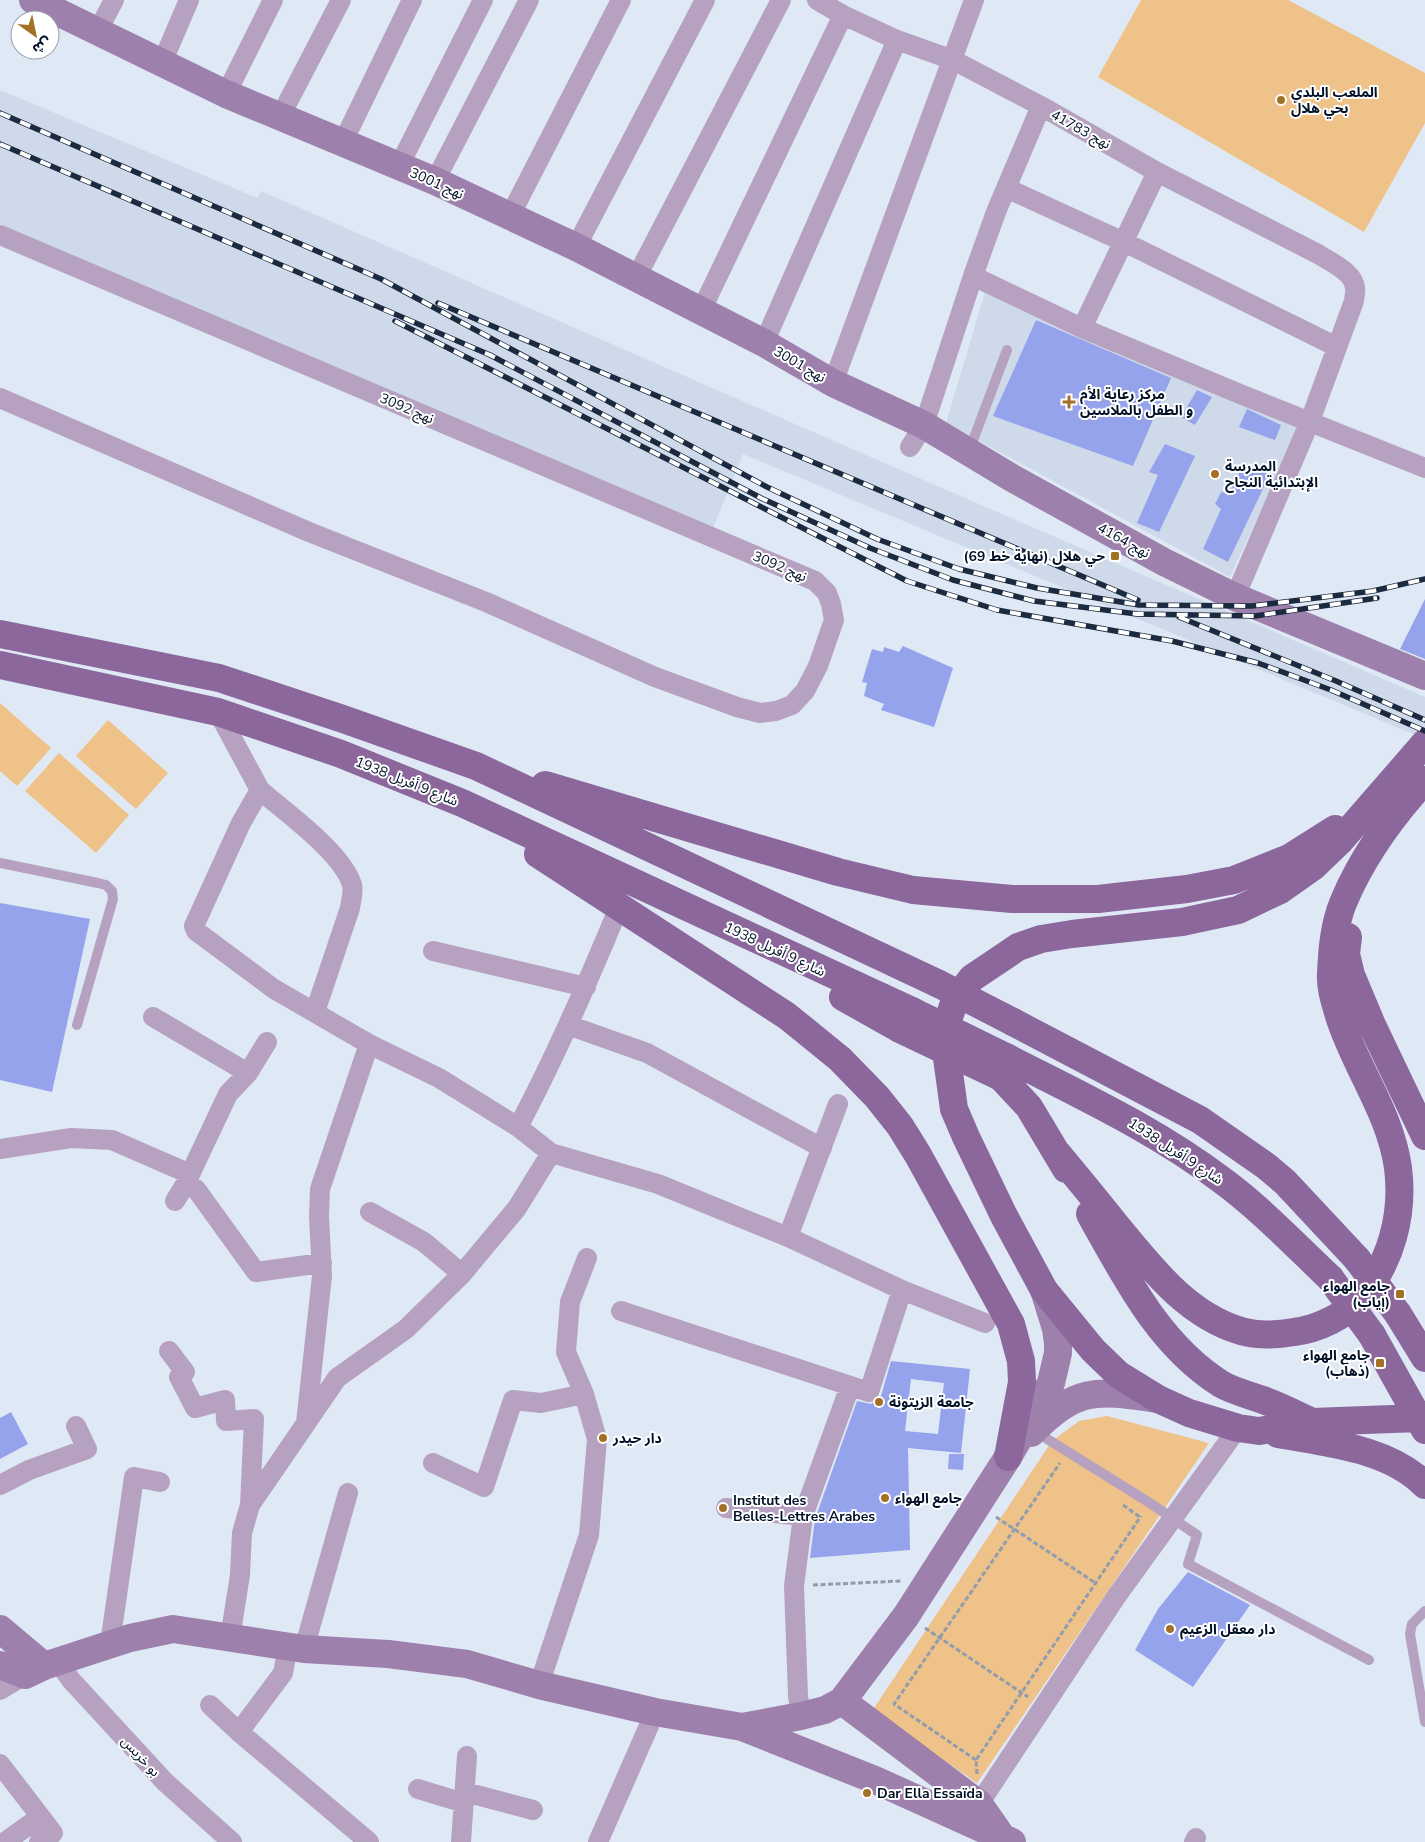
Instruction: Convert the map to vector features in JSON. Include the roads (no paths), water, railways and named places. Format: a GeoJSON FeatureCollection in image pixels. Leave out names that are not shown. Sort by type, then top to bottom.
{"type":"FeatureCollection","features":[{"type":"Feature","properties":{"kind":"main road"},"geometry":{"type":"LineString","coordinates":[[0,634],[219,678],[476,766],[565,790],[838,872],[913,890],[1012,899],[1098,899],[1187,889],[1234,880],[1289,858],[1368,808]]}},
{"type":"Feature","properties":{"kind":"main road","name":"شارع 9 أفريل 1938"},"geometry":{"type":"LineString","coordinates":[[0,665],[218,712],[341,754],[462,804],[681,905],[906,1020],[1003,1067],[1150,1131],[1223,1180],[1330,1278],[1372,1334],[1423,1421]]}},
{"type":"Feature","properties":{"kind":"main road"},"geometry":{"type":"LineString","coordinates":[[1420,748],[1339,842],[1314,866],[1280,890],[1238,910],[1182,922],[1072,934],[1018,947],[972,978],[955,1000],[948,1020],[946,1038],[954,1109],[966,1137],[1004,1216],[1044,1290],[1093,1350],[1119,1374],[1158,1399],[1188,1413],[1248,1430],[1353,1448],[1395,1463],[1414,1474],[1425,1485]]}},
{"type":"Feature","properties":{"kind":"main road"},"geometry":{"type":"LineString","coordinates":[[476,766],[939,984],[1200,1120],[1266,1166],[1285,1182],[1357,1259],[1411,1330],[1425,1358]]}},
{"type":"Feature","properties":{"kind":"main road"},"geometry":{"type":"LineString","coordinates":[[1057,1153],[1156,1272],[1194,1308],[1214,1320],[1242,1331],[1278,1334],[1300,1332],[1318,1326],[1354,1306],[1371,1285],[1385,1261],[1397,1225],[1399,1198],[1398,1167],[1391,1140],[1379,1108],[1343,1029],[1333,996],[1330,978],[1337,924],[1343,903],[1373,845],[1400,807],[1425,780]]}},
{"type":"Feature","properties":{"kind":"main road"},"geometry":{"type":"LineString","coordinates":[[462,804],[787,1016],[840,1059],[877,1097],[900,1126],[923,1163],[1011,1324],[1021,1361],[1022,1382],[1008,1457]]}},
{"type":"Feature","properties":{"kind":"main road"},"geometry":{"type":"LineString","coordinates":[[1355,879],[1346,954],[1347,964],[1369,1018],[1425,1136]]}},
{"type":"Feature","properties":{"kind":"main road"},"geometry":{"type":"LineString","coordinates":[[1003,1067],[1057,1153],[1144,1307],[1166,1337],[1190,1362],[1222,1385],[1273,1404],[1312,1422]]}},
{"type":"Feature","properties":{"kind":"main road"},"geometry":{"type":"LineString","coordinates":[[1248,1430],[1312,1422],[1423,1421]]}},
{"type":"Feature","properties":{"kind":"street"},"geometry":{"type":"LineString","coordinates":[[97,32],[114,0]]}},
{"type":"Feature","properties":{"kind":"street"},"geometry":{"type":"LineString","coordinates":[[162,63],[189,0]]}},
{"type":"Feature","properties":{"kind":"street"},"geometry":{"type":"LineString","coordinates":[[226,94],[273,0]]}},
{"type":"Feature","properties":{"kind":"street"},"geometry":{"type":"LineString","coordinates":[[280,117],[340,0]]}},
{"type":"Feature","properties":{"kind":"street"},"geometry":{"type":"LineString","coordinates":[[343,142],[412,0]]}},
{"type":"Feature","properties":{"kind":"street"},"geometry":{"type":"LineString","coordinates":[[399,166],[483,0]]}},
{"type":"Feature","properties":{"kind":"street"},"geometry":{"type":"LineString","coordinates":[[435,181],[529,0]]}},
{"type":"Feature","properties":{"kind":"street"},"geometry":{"type":"LineString","coordinates":[[510,216],[621,0]]}},
{"type":"Feature","properties":{"kind":"street"},"geometry":{"type":"LineString","coordinates":[[576,247],[705,0]]}},
{"type":"Feature","properties":{"kind":"street"},"geometry":{"type":"LineString","coordinates":[[636,278],[781,0]]}},
{"type":"Feature","properties":{"kind":"street","name":"نهج 41783"},"geometry":{"type":"LineString","coordinates":[[817,0],[843,16],[897,40],[954,60],[1157,172],[1318,254],[1340,268],[1353,282],[1355,289],[1354,300],[1337,348]]}},
{"type":"Feature","properties":{"kind":"street"},"geometry":{"type":"LineString","coordinates":[[834,383],[954,60],[974,0]]}},
{"type":"Feature","properties":{"kind":"street","name":"نهج 3001"},"geometry":{"type":"LineString","coordinates":[[36,1],[226,94],[435,181],[576,247],[764,344],[834,383]]}},
{"type":"Feature","properties":{"kind":"street"},"geometry":{"type":"LineString","coordinates":[[701,311],[843,16]]}},
{"type":"Feature","properties":{"kind":"street"},"geometry":{"type":"LineString","coordinates":[[764,344],[897,40]]}},
{"type":"Feature","properties":{"kind":"street"},"geometry":{"type":"LineString","coordinates":[[917,436],[973,276],[1006,188],[1040,106]]}},
{"type":"Feature","properties":{"kind":"street"},"geometry":{"type":"LineString","coordinates":[[1082,328],[1157,172]]}},
{"type":"Feature","properties":{"kind":"street"},"geometry":{"type":"LineString","coordinates":[[1006,188],[1124,242],[1337,348],[1310,421],[1235,597]]}},
{"type":"Feature","properties":{"kind":"street","name":"نهج 3092"},"geometry":{"type":"LineString","coordinates":[[0,235],[815,581],[826,593],[831,604],[834,620],[818,666],[805,691],[792,705],[776,711],[760,713],[737,707],[655,677],[486,602],[309,532],[0,398]]}},
{"type":"Feature","properties":{"kind":"street"},"geometry":{"type":"LineString","coordinates":[[973,276],[1082,328],[1425,468]]}},
{"type":"Feature","properties":{"kind":"street","name":"نهج 4164"},"geometry":{"type":"LineString","coordinates":[[834,383],[917,436],[969,452],[1164,562],[1235,597],[1425,676]]}},
{"type":"Feature","properties":{"kind":"street"},"geometry":{"type":"LineString","coordinates":[[218,712],[260,790],[341,862],[352,884],[353,892],[350,908],[315,1012]]}},
{"type":"Feature","properties":{"kind":"street"},"geometry":{"type":"LineString","coordinates":[[260,790],[241,823],[194,926],[196,931],[274,989],[369,1044],[439,1078],[518,1127],[551,1152],[658,1184],[788,1238],[902,1290],[985,1323]]}},
{"type":"Feature","properties":{"kind":"street"},"geometry":{"type":"LineString","coordinates":[[518,1127],[542,1083],[586,987],[619,907]]}},
{"type":"Feature","properties":{"kind":"street"},"geometry":{"type":"LineString","coordinates":[[433,951],[586,987]]}},
{"type":"Feature","properties":{"kind":"street"},"geometry":{"type":"LineString","coordinates":[[153,1017],[248,1073]]}},
{"type":"Feature","properties":{"kind":"street"},"geometry":{"type":"LineString","coordinates":[[568,1025],[647,1053],[822,1148]]}},
{"type":"Feature","properties":{"kind":"street"},"geometry":{"type":"LineString","coordinates":[[175,1201],[188,1179],[228,1094],[248,1073],[267,1042]]}},
{"type":"Feature","properties":{"kind":"street"},"geometry":{"type":"LineString","coordinates":[[305,1425],[322,1276],[319,1216],[320,1189],[369,1044]]}},
{"type":"Feature","properties":{"kind":"street"},"geometry":{"type":"LineString","coordinates":[[788,1238],[838,1104]]}},
{"type":"Feature","properties":{"kind":"street"},"geometry":{"type":"LineString","coordinates":[[0,1149],[71,1138],[112,1140],[188,1179],[256,1272],[322,1264]]}},
{"type":"Feature","properties":{"kind":"street"},"geometry":{"type":"LineString","coordinates":[[250,1505],[337,1378],[406,1329],[462,1274],[517,1208],[551,1152]]}},
{"type":"Feature","properties":{"kind":"street"},"geometry":{"type":"LineString","coordinates":[[370,1212],[424,1242],[462,1274]]}},
{"type":"Feature","properties":{"kind":"street"},"geometry":{"type":"LineString","coordinates":[[539,1685],[588,1535],[597,1439],[584,1394],[566,1352],[570,1302],[587,1258]]}},
{"type":"Feature","properties":{"kind":"street"},"geometry":{"type":"LineString","coordinates":[[621,1311],[869,1392],[902,1290]]}},
{"type":"Feature","properties":{"kind":"street"},"geometry":{"type":"LineString","coordinates":[[742,1727],[825,1710],[842,1701],[906,1616],[1008,1457],[1051,1383],[1058,1353],[1056,1329],[1044,1290]]}},
{"type":"Feature","properties":{"kind":"street"},"geometry":{"type":"LineString","coordinates":[[169,1351],[185,1372],[179,1377],[195,1408],[225,1400],[226,1421],[254,1419],[250,1505],[242,1533],[240,1575],[230,1638]]}},
{"type":"Feature","properties":{"kind":"street"},"geometry":{"type":"LineString","coordinates":[[801,1716],[798,1696],[794,1586],[804,1516],[850,1386]]}},
{"type":"Feature","properties":{"kind":"street"},"geometry":{"type":"LineString","coordinates":[[1008,1457],[1056,1409],[1077,1397],[1094,1393],[1115,1393],[1158,1399]]}},
{"type":"Feature","properties":{"kind":"street"},"geometry":{"type":"LineString","coordinates":[[433,1463],[484,1487],[513,1400],[541,1404],[584,1394]]}},
{"type":"Feature","properties":{"kind":"street"},"geometry":{"type":"LineString","coordinates":[[0,1485],[29,1470],[86,1448],[76,1426]]}},
{"type":"Feature","properties":{"kind":"street"},"geometry":{"type":"LineString","coordinates":[[979,1804],[1116,1597],[1172,1518],[1248,1430]]}},
{"type":"Feature","properties":{"kind":"street"},"geometry":{"type":"LineString","coordinates":[[110,1644],[134,1477],[160,1482]]}},
{"type":"Feature","properties":{"kind":"street"},"geometry":{"type":"LineString","coordinates":[[239,1732],[283,1673],[296,1648],[348,1493]]}},
{"type":"Feature","properties":{"kind":"street"},"geometry":{"type":"LineString","coordinates":[[726,1508],[804,1516]]}},
{"type":"Feature","properties":{"kind":"street"},"geometry":{"type":"LineString","coordinates":[[0,1690],[43,1668],[110,1644],[173,1629],[296,1648],[388,1654],[467,1664],[539,1685],[655,1712],[742,1727],[875,1780],[1007,1840]]}},
{"type":"Feature","properties":{"kind":"street"},"geometry":{"type":"LineString","coordinates":[[0,1630],[43,1668]]}},
{"type":"Feature","properties":{"kind":"street"},"geometry":{"type":"LineString","coordinates":[[0,1665],[43,1668]]}},
{"type":"Feature","properties":{"kind":"street","name":"بو خريس"},"geometry":{"type":"LineString","coordinates":[[43,1668],[71,1680],[165,1782],[232,1842]]}},
{"type":"Feature","properties":{"kind":"street"},"geometry":{"type":"LineString","coordinates":[[842,1701],[979,1804],[1007,1840]]}},
{"type":"Feature","properties":{"kind":"street"},"geometry":{"type":"LineString","coordinates":[[210,1705],[239,1732],[369,1842]]}},
{"type":"Feature","properties":{"kind":"street"},"geometry":{"type":"LineString","coordinates":[[598,1842],[655,1712]]}},
{"type":"Feature","properties":{"kind":"street"},"geometry":{"type":"LineString","coordinates":[[461,1842],[467,1756]]}},
{"type":"Feature","properties":{"kind":"street"},"geometry":{"type":"LineString","coordinates":[[0,1764],[53,1833],[40,1842]]}},
{"type":"Feature","properties":{"kind":"street"},"geometry":{"type":"LineString","coordinates":[[418,1789],[533,1810]]}},
{"type":"Feature","properties":{"kind":"street"},"geometry":{"type":"LineString","coordinates":[[5,1842],[40,1816]]}},
{"type":"Feature","properties":{"kind":"lane"},"geometry":{"type":"LineString","coordinates":[[969,452],[1007,350]]}},
{"type":"Feature","properties":{"kind":"lane"},"geometry":{"type":"LineString","coordinates":[[0,863],[98,883],[106,885],[112,891],[113,899],[77,1025]]}},
{"type":"Feature","properties":{"kind":"lane"},"geometry":{"type":"LineString","coordinates":[[1034,1430],[1197,1535],[1188,1564],[1369,1660]]}},
{"type":"Feature","properties":{"kind":"lane"},"geometry":{"type":"LineString","coordinates":[[1425,1611],[1412,1624],[1410,1634],[1425,1722]]}},
{"type":"Feature","properties":{"kind":"railway"},"geometry":{"type":"LineString","coordinates":[[0,113],[381,279],[767,487],[877,539],[959,569],[1037,588],[1139,605],[1252,606],[1373,591],[1425,579]]}},
{"type":"Feature","properties":{"kind":"railway"},"geometry":{"type":"LineString","coordinates":[[0,144],[490,355],[761,498],[870,548],[953,580],[1034,601],[1137,614],[1255,616],[1377,598]]}},
{"type":"Feature","properties":{"kind":"railway"},"geometry":{"type":"LineString","coordinates":[[438,303],[1138,600]]}},
{"type":"Feature","properties":{"kind":"railway"},"geometry":{"type":"LineString","coordinates":[[395,321],[907,581],[997,610],[1172,641],[1258,663],[1331,690],[1425,731]]}},
{"type":"Feature","properties":{"kind":"railway"},"geometry":{"type":"LineString","coordinates":[[1179,617],[1336,681],[1425,720]]}},
{"type":"Feature","properties":{"kind":"place","name":"الملعب البلدي بحي هلال"},"geometry":{"type":"Point","coordinates":[1281,100]}},
{"type":"Feature","properties":{"kind":"place","name":"مركز رعاية الأم و الطفل بالملاسين"},"geometry":{"type":"Point","coordinates":[1069,402]}},
{"type":"Feature","properties":{"kind":"place","name":"المدرسة الإبتدائية النجاح"},"geometry":{"type":"Point","coordinates":[1215,474]}},
{"type":"Feature","properties":{"kind":"place","name":"حي هلال (نهاية خط 69)"},"geometry":{"type":"Point","coordinates":[1115,556]}},
{"type":"Feature","properties":{"kind":"place","name":"جامع الهواء (إياب)"},"geometry":{"type":"Point","coordinates":[1400,1294]}},
{"type":"Feature","properties":{"kind":"place","name":"جامع الهواء (ذهاب)"},"geometry":{"type":"Point","coordinates":[1380,1363]}},
{"type":"Feature","properties":{"kind":"place","name":"جامعة الزيتونة"},"geometry":{"type":"Point","coordinates":[879,1402]}},
{"type":"Feature","properties":{"kind":"place","name":"دار حيدر"},"geometry":{"type":"Point","coordinates":[603,1438]}},
{"type":"Feature","properties":{"kind":"place","name":"جامع الهواء"},"geometry":{"type":"Point","coordinates":[885,1498]}},
{"type":"Feature","properties":{"kind":"place","name":"Institut des Belles-Lettres Arabes"},"geometry":{"type":"Point","coordinates":[723,1508]}},
{"type":"Feature","properties":{"kind":"place","name":"دار معقل الزعيم"},"geometry":{"type":"Point","coordinates":[1170,1629]}},
{"type":"Feature","properties":{"kind":"place","name":"Dar Ella Essaïda"},"geometry":{"type":"Point","coordinates":[867,1793]}}]}
